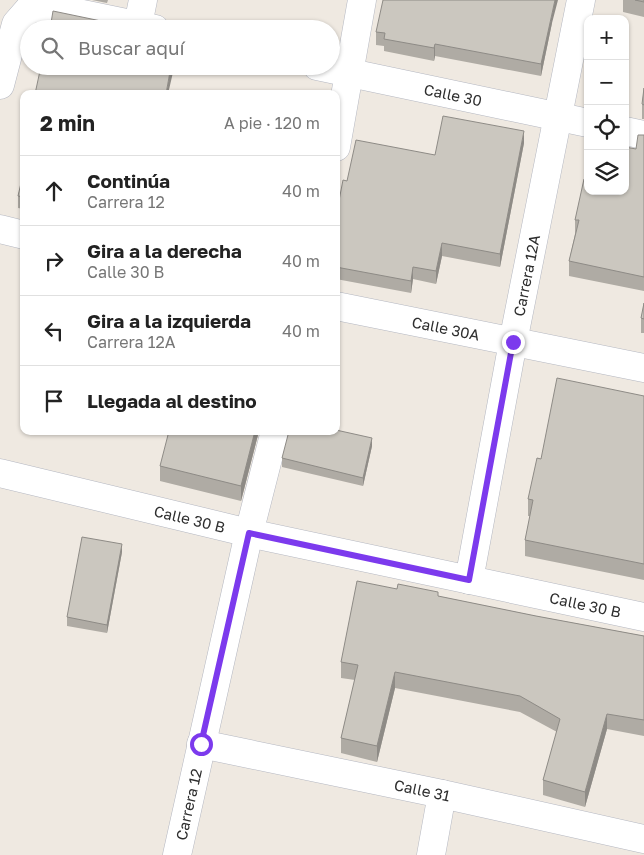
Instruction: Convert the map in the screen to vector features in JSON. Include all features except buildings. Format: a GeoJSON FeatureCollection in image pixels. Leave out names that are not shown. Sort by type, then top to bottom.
{"type":"FeatureCollection","features":[{"type":"Feature","properties":{"kind":"street"},"geometry":{"type":"LineString","coordinates":[[340,126],[362,0]]}},
{"type":"Feature","properties":{"kind":"street","name":"Carrera 12A"},"geometry":{"type":"LineString","coordinates":[[469,580],[513,342],[581,0]]}},
{"type":"Feature","properties":{"kind":"street"},"geometry":{"type":"LineString","coordinates":[[0,86],[16,24],[29,9],[49,7],[145,18]]}},
{"type":"Feature","properties":{"kind":"street","name":"Calle 30"},"geometry":{"type":"LineString","coordinates":[[340,72],[584,122]]}},
{"type":"Feature","properties":{"kind":"street"},"geometry":{"type":"LineString","coordinates":[[629,132],[644,135]]}},
{"type":"Feature","properties":{"kind":"street"},"geometry":{"type":"LineString","coordinates":[[0,229],[20,234]]}},
{"type":"Feature","properties":{"kind":"street","name":"Calle 30A"},"geometry":{"type":"LineString","coordinates":[[340,307],[644,368]]}},
{"type":"Feature","properties":{"kind":"street","name":"Carrera 12"},"geometry":{"type":"LineString","coordinates":[[176,855],[249,533],[274,435]]}},
{"type":"Feature","properties":{"kind":"street","name":"Calle 30 B"},"geometry":{"type":"LineString","coordinates":[[0,473],[249,533],[644,617]]}},
{"type":"Feature","properties":{"kind":"street","name":"Calle 31"},"geometry":{"type":"LineString","coordinates":[[201,744],[442,794],[644,839]]}},
{"type":"Feature","properties":{"kind":"street"},"geometry":{"type":"LineString","coordinates":[[431,855],[442,794]]}},
{"type":"Feature","properties":{"kind":"route"},"geometry":{"type":"LineString","coordinates":[[201,744],[249,533],[469,580],[513,342]]}}]}
